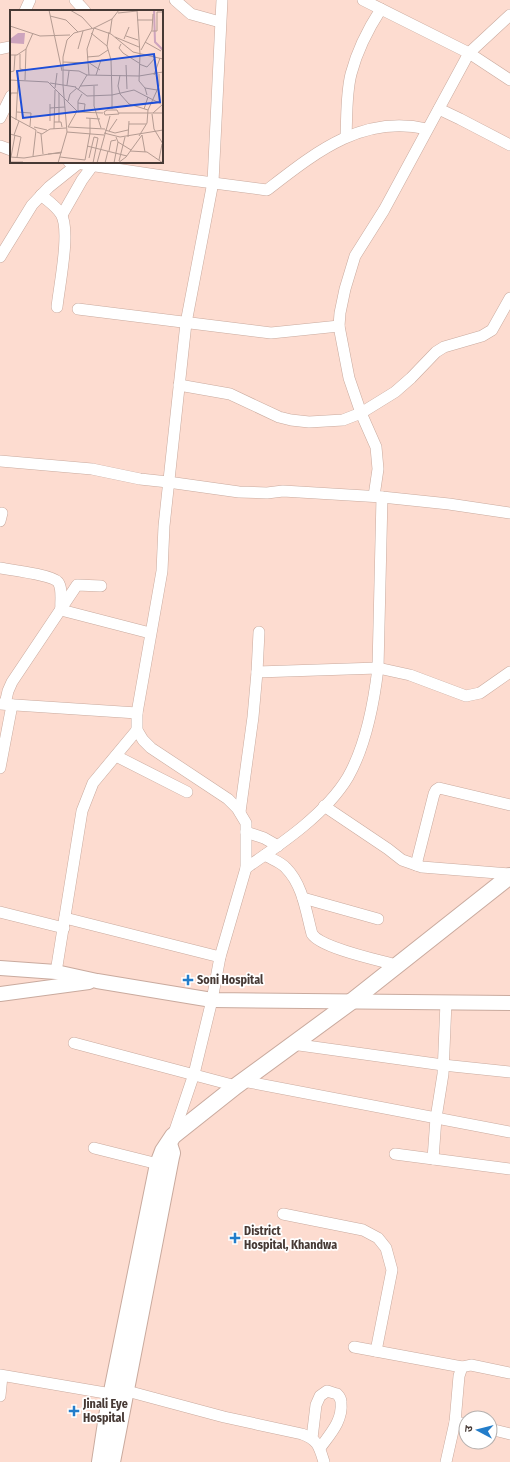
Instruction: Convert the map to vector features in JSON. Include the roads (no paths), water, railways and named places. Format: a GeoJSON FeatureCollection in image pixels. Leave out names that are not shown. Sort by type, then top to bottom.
{"type":"FeatureCollection","features":[{"type":"Feature","properties":{"kind":"highway"},"geometry":{"type":"LineString","coordinates":[[112,1462],[121,1394],[158,1164],[161,1154],[171,1140],[240,1084],[352,1001],[396,965],[508,880]]}},
{"type":"Feature","properties":{"kind":"highway"},"geometry":{"type":"LineString","coordinates":[[100,1462],[121,1394],[172,1158],[171,1140]]}},
{"type":"Feature","properties":{"kind":"main road"},"geometry":{"type":"LineString","coordinates":[[0,968],[56,972],[97,981],[212,1000],[510,1003]]}},
{"type":"Feature","properties":{"kind":"main road"},"geometry":{"type":"LineString","coordinates":[[0,994],[97,981]]}},
{"type":"Feature","properties":{"kind":"street"},"geometry":{"type":"LineString","coordinates":[[25,10],[30,0]]}},
{"type":"Feature","properties":{"kind":"street"},"geometry":{"type":"LineString","coordinates":[[75,0],[84,10]]}},
{"type":"Feature","properties":{"kind":"street"},"geometry":{"type":"LineString","coordinates":[[175,0],[191,14],[220,22]]}},
{"type":"Feature","properties":{"kind":"street"},"geometry":{"type":"LineString","coordinates":[[171,1140],[194,1074],[212,1000],[220,957],[246,868],[246,823],[240,812],[228,799],[151,748],[143,740],[137,730],[137,713],[162,570],[168,482],[186,323],[213,182],[222,0]]}},
{"type":"Feature","properties":{"kind":"street"},"geometry":{"type":"LineString","coordinates":[[364,0],[469,53],[510,80]]}},
{"type":"Feature","properties":{"kind":"street"},"geometry":{"type":"LineString","coordinates":[[346,137],[348,91],[351,75],[371,24],[381,9]]}},
{"type":"Feature","properties":{"kind":"street"},"geometry":{"type":"LineString","coordinates":[[246,868],[278,846],[335,795],[348,776],[358,754],[375,694],[378,668],[378,469],[376,447],[361,413],[349,378],[339,326],[340,312],[345,289],[355,256],[384,210],[469,53],[510,15]]}},
{"type":"Feature","properties":{"kind":"street"},"geometry":{"type":"LineString","coordinates":[[0,118],[10,98]]}},
{"type":"Feature","properties":{"kind":"street"},"geometry":{"type":"LineString","coordinates":[[439,109],[510,145]]}},
{"type":"Feature","properties":{"kind":"street"},"geometry":{"type":"LineString","coordinates":[[0,257],[32,205],[49,187],[83,163],[183,180],[213,182],[267,190],[331,144],[346,137],[372,128],[392,125],[411,125],[427,129]]}},
{"type":"Feature","properties":{"kind":"street"},"geometry":{"type":"LineString","coordinates":[[0,146],[10,150]]}},
{"type":"Feature","properties":{"kind":"street"},"geometry":{"type":"LineString","coordinates":[[62,215],[82,180],[83,163]]}},
{"type":"Feature","properties":{"kind":"street"},"geometry":{"type":"LineString","coordinates":[[41,195],[62,215],[65,226],[64,249],[57,307]]}},
{"type":"Feature","properties":{"kind":"street"},"geometry":{"type":"LineString","coordinates":[[179,385],[230,394],[279,417],[291,420],[309,422],[343,420],[361,413],[395,392],[436,352],[444,347],[482,336],[492,330],[510,298]]}},
{"type":"Feature","properties":{"kind":"street"},"geometry":{"type":"LineString","coordinates":[[78,309],[271,333],[339,326]]}},
{"type":"Feature","properties":{"kind":"street"},"geometry":{"type":"LineString","coordinates":[[0,461],[92,469],[140,479],[239,492],[267,493],[283,491],[378,496],[510,513]]}},
{"type":"Feature","properties":{"kind":"street"},"geometry":{"type":"LineString","coordinates":[[0,568],[48,577],[57,581],[60,587],[61,610]]}},
{"type":"Feature","properties":{"kind":"street"},"geometry":{"type":"LineString","coordinates":[[0,768],[6,704],[8,691],[12,682],[78,585],[101,586]]}},
{"type":"Feature","properties":{"kind":"street"},"geometry":{"type":"LineString","coordinates":[[61,610],[150,633]]}},
{"type":"Feature","properties":{"kind":"street"},"geometry":{"type":"LineString","coordinates":[[240,812],[253,723],[259,632]]}},
{"type":"Feature","properties":{"kind":"street"},"geometry":{"type":"LineString","coordinates":[[257,672],[378,668],[410,675],[466,696],[480,693],[510,672]]}},
{"type":"Feature","properties":{"kind":"street"},"geometry":{"type":"LineString","coordinates":[[6,704],[137,713]]}},
{"type":"Feature","properties":{"kind":"street"},"geometry":{"type":"LineString","coordinates":[[56,972],[82,811],[93,783],[137,730]]}},
{"type":"Feature","properties":{"kind":"street"},"geometry":{"type":"LineString","coordinates":[[116,756],[187,792]]}},
{"type":"Feature","properties":{"kind":"street"},"geometry":{"type":"LineString","coordinates":[[416,865],[434,794],[439,788],[510,805]]}},
{"type":"Feature","properties":{"kind":"street"},"geometry":{"type":"LineString","coordinates":[[324,806],[402,860],[422,867],[508,880]]}},
{"type":"Feature","properties":{"kind":"street"},"geometry":{"type":"LineString","coordinates":[[246,832],[264,838],[278,846]]}},
{"type":"Feature","properties":{"kind":"street"},"geometry":{"type":"LineString","coordinates":[[265,855],[286,867],[296,880],[303,898],[312,934],[319,941],[337,948],[396,965]]}},
{"type":"Feature","properties":{"kind":"street"},"geometry":{"type":"LineString","coordinates":[[303,898],[378,919]]}},
{"type":"Feature","properties":{"kind":"street"},"geometry":{"type":"LineString","coordinates":[[0,912],[64,923],[220,957]]}},
{"type":"Feature","properties":{"kind":"street"},"geometry":{"type":"LineString","coordinates":[[433,1159],[436,1118],[443,1065],[446,1002]]}},
{"type":"Feature","properties":{"kind":"street"},"geometry":{"type":"LineString","coordinates":[[74,1043],[194,1074],[240,1084],[510,1132]]}},
{"type":"Feature","properties":{"kind":"street"},"geometry":{"type":"LineString","coordinates":[[292,1044],[443,1065],[510,1072]]}},
{"type":"Feature","properties":{"kind":"street"},"geometry":{"type":"LineString","coordinates":[[94,1148],[158,1164]]}},
{"type":"Feature","properties":{"kind":"street"},"geometry":{"type":"LineString","coordinates":[[395,1154],[510,1169]]}},
{"type":"Feature","properties":{"kind":"street"},"geometry":{"type":"LineString","coordinates":[[283,1214],[364,1230],[378,1238],[386,1248],[392,1270],[376,1351]]}},
{"type":"Feature","properties":{"kind":"street"},"geometry":{"type":"LineString","coordinates":[[354,1347],[462,1367],[471,1365],[510,1373]]}},
{"type":"Feature","properties":{"kind":"street"},"geometry":{"type":"LineString","coordinates":[[460,1410],[458,1382],[462,1367]]}},
{"type":"Feature","properties":{"kind":"street"},"geometry":{"type":"LineString","coordinates":[[0,1396],[1,1376],[121,1394],[302,1434],[312,1438],[320,1448],[324,1462]]}},
{"type":"Feature","properties":{"kind":"street"},"geometry":{"type":"LineString","coordinates":[[312,1438],[316,1405],[320,1396],[327,1391],[336,1394],[341,1399],[342,1407],[340,1416],[337,1425],[320,1448]]}},
{"type":"Feature","properties":{"kind":"street"},"geometry":{"type":"LineString","coordinates":[[446,1462],[458,1431]]}},
{"type":"Feature","properties":{"kind":"street"},"geometry":{"type":"LineString","coordinates":[[498,1431],[510,1434]]}},
{"type":"Feature","properties":{"kind":"place","name":"Soni Hospital"},"geometry":{"type":"Point","coordinates":[188,980]}},
{"type":"Feature","properties":{"kind":"place","name":"District Hospital, Khandwa"},"geometry":{"type":"Point","coordinates":[235,1238]}},
{"type":"Feature","properties":{"kind":"place","name":"Jinali Eye Hospital"},"geometry":{"type":"Point","coordinates":[74,1411]}}]}
